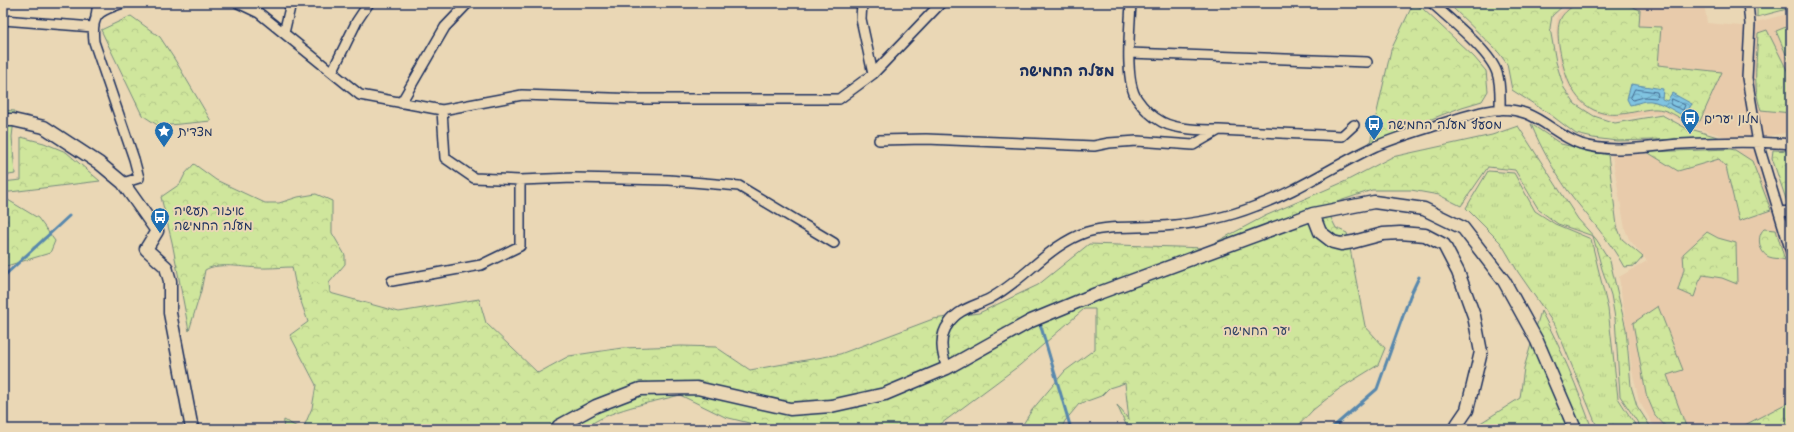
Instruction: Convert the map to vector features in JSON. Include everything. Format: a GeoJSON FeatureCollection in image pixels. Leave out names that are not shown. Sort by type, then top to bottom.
{"type":"FeatureCollection","features":[{"type":"Feature","properties":{"kind":"main road"},"geometry":{"type":"LineString","coordinates":[[3,120],[13,120],[44,127],[99,163],[123,183],[157,231],[146,249],[166,267],[170,280],[170,313],[192,429]]}},
{"type":"Feature","properties":{"kind":"main road"},"geometry":{"type":"LineString","coordinates":[[557,429],[559,426],[596,406],[640,389],[697,388],[790,409],[831,406],[885,394],[947,368],[1050,313],[1096,294],[1312,214],[1374,202],[1424,209],[1462,228],[1504,281],[1537,341],[1575,429]]}},
{"type":"Feature","properties":{"kind":"main road"},"geometry":{"type":"LineString","coordinates":[[1312,214],[1320,232],[1333,242],[1341,244],[1383,234],[1400,233],[1425,235],[1444,245],[1458,272],[1474,316],[1481,352],[1467,410],[1454,429]]}},
{"type":"Feature","properties":{"kind":"street"},"geometry":{"type":"LineString","coordinates":[[98,3],[96,16],[92,27],[94,42],[134,159],[139,178],[123,183]]}},
{"type":"Feature","properties":{"kind":"street"},"geometry":{"type":"LineString","coordinates":[[96,16],[105,9],[123,3]]}},
{"type":"Feature","properties":{"kind":"street"},"geometry":{"type":"LineString","coordinates":[[238,3],[259,13],[360,95],[401,104],[442,110],[522,95],[639,99],[839,99],[872,74],[941,3]]}},
{"type":"Feature","properties":{"kind":"street"},"geometry":{"type":"LineString","coordinates":[[284,34],[292,3]]}},
{"type":"Feature","properties":{"kind":"street"},"geometry":{"type":"LineString","coordinates":[[332,72],[357,21],[369,3]]}},
{"type":"Feature","properties":{"kind":"street"},"geometry":{"type":"LineString","coordinates":[[401,104],[445,27],[468,3]]}},
{"type":"Feature","properties":{"kind":"street"},"geometry":{"type":"LineString","coordinates":[[862,3],[861,19],[872,74]]}},
{"type":"Feature","properties":{"kind":"street"},"geometry":{"type":"LineString","coordinates":[[1132,3],[1129,53],[1130,75],[1136,98],[1163,122],[1193,128],[1342,136],[1354,125]]}},
{"type":"Feature","properties":{"kind":"street"},"geometry":{"type":"LineString","coordinates":[[1432,3],[1470,38],[1494,67],[1500,82],[1500,110]]}},
{"type":"Feature","properties":{"kind":"street"},"geometry":{"type":"LineString","coordinates":[[1748,3],[1750,24],[1747,78],[1758,143],[1791,252]]}},
{"type":"Feature","properties":{"kind":"street"},"geometry":{"type":"LineString","coordinates":[[3,20],[92,27]]}},
{"type":"Feature","properties":{"kind":"street"},"geometry":{"type":"LineString","coordinates":[[1129,53],[1367,62]]}},
{"type":"Feature","properties":{"kind":"street"},"geometry":{"type":"LineString","coordinates":[[442,110],[445,158],[474,178],[520,180],[574,178],[669,180],[739,186],[834,243]]}},
{"type":"Feature","properties":{"kind":"street"},"geometry":{"type":"LineString","coordinates":[[947,368],[942,343],[943,334],[948,323],[958,314],[988,300],[1010,286],[1052,249],[1076,237],[1101,229],[1189,224],[1238,213],[1279,197],[1376,146],[1464,117],[1500,110],[1512,110],[1534,116],[1572,140],[1596,147],[1623,149],[1683,144],[1791,144]]}},
{"type":"Feature","properties":{"kind":"street"},"geometry":{"type":"LineString","coordinates":[[879,140],[926,139],[1094,146],[1109,143],[1137,142],[1194,145],[1220,130]]}},
{"type":"Feature","properties":{"kind":"street"},"geometry":{"type":"LineString","coordinates":[[392,282],[481,265],[520,246],[520,180]]}},
{"type":"Feature","properties":{"kind":"street"},"geometry":{"type":"LineString","coordinates":[[1780,212],[1791,212]]}},
{"type":"Feature","properties":{"kind":"shaded area"},"geometry":{"type":"Polygon","coordinates":[[[1573,3],[1704,3],[1707,23],[1741,26],[1791,13],[1791,132],[1767,136],[1727,137],[1690,126],[1663,112],[1619,119],[1598,114],[1580,102],[1569,87],[1560,66],[1556,30],[1557,15],[1573,3]]]}},
{"type":"Feature","properties":{"kind":"shaded area"},"geometry":{"type":"Polygon","coordinates":[[[1765,149],[1784,206],[1791,207],[1791,429],[1656,429],[1639,401],[1632,370],[1619,277],[1647,261],[1629,239],[1625,229],[1612,155],[1765,149]]]}},
{"type":"Feature","properties":{"kind":"green space"},"geometry":{"type":"Polygon","coordinates":[[[1448,3],[1566,3],[1552,16],[1550,28],[1556,62],[1564,88],[1575,104],[1594,116],[1615,123],[1662,115],[1684,127],[1721,138],[1617,141],[1576,134],[1551,115],[1512,90],[1507,64],[1499,53],[1448,3]]]}},
{"type":"Feature","properties":{"kind":"green space"},"geometry":{"type":"Polygon","coordinates":[[[1577,3],[1624,3],[1640,10],[1639,26],[1661,27],[1658,65],[1722,72],[1700,121],[1694,122],[1685,120],[1663,110],[1656,109],[1625,114],[1608,114],[1589,108],[1575,93],[1570,84],[1563,65],[1559,45],[1558,35],[1561,18],[1577,3]]]}},
{"type":"Feature","properties":{"kind":"green space"},"geometry":{"type":"Polygon","coordinates":[[[1757,3],[1791,3],[1791,8],[1757,17],[1757,3]]]}},
{"type":"Feature","properties":{"kind":"green space"},"geometry":{"type":"Polygon","coordinates":[[[1413,4],[1422,8],[1474,57],[1486,71],[1488,91],[1482,101],[1462,107],[1370,143],[1391,50],[1413,4]]]}},
{"type":"Feature","properties":{"kind":"green space"},"geometry":{"type":"Polygon","coordinates":[[[131,16],[160,37],[211,121],[159,126],[142,115],[101,30],[131,16]]]}},
{"type":"Feature","properties":{"kind":"green space"},"geometry":{"type":"Polygon","coordinates":[[[1791,25],[1791,66],[1776,31],[1791,25]]]}},
{"type":"Feature","properties":{"kind":"green space"},"geometry":{"type":"Polygon","coordinates":[[[1767,30],[1791,78],[1791,113],[1761,110],[1758,101],[1756,72],[1758,33],[1767,30]]]}},
{"type":"Feature","properties":{"kind":"green space"},"geometry":{"type":"Polygon","coordinates":[[[3,110],[15,111],[12,137],[15,174],[3,176],[3,110]]]}},
{"type":"Feature","properties":{"kind":"green space"},"geometry":{"type":"Polygon","coordinates":[[[1531,124],[1561,144],[1608,155],[1617,226],[1622,239],[1643,257],[1635,266],[1624,267],[1605,237],[1568,191],[1557,175],[1531,124]]]}},
{"type":"Feature","properties":{"kind":"green space","name":"יער החמישה"},"geometry":{"type":"Polygon","coordinates":[[[1518,126],[1578,219],[1596,239],[1610,261],[1626,329],[1631,386],[1637,406],[1652,429],[1642,429],[1620,396],[1615,318],[1611,295],[1593,236],[1558,224],[1539,210],[1515,170],[1488,167],[1461,206],[1439,195],[1411,190],[1372,190],[1325,206],[1336,228],[1347,233],[1365,326],[1385,348],[1378,365],[1339,389],[1313,410],[1295,429],[1128,429],[1117,405],[1129,420],[1125,383],[1109,388],[1101,396],[1079,404],[1065,421],[1061,429],[1020,429],[1032,410],[1065,371],[1095,349],[1095,309],[1084,309],[1020,365],[934,429],[773,429],[725,417],[680,395],[643,404],[605,416],[584,429],[303,429],[312,408],[316,385],[290,335],[308,322],[296,287],[292,267],[260,268],[218,266],[205,270],[201,291],[189,331],[172,242],[161,197],[180,184],[185,174],[194,164],[216,180],[265,203],[279,203],[298,197],[316,194],[332,201],[332,233],[345,255],[345,264],[329,283],[330,293],[399,312],[479,299],[486,323],[538,373],[569,356],[622,348],[682,346],[716,347],[750,370],[840,354],[933,319],[979,313],[1038,285],[1089,244],[1205,248],[1265,216],[1346,181],[1392,157],[1492,135],[1518,126]]]}},
{"type":"Feature","properties":{"kind":"green space"},"geometry":{"type":"Polygon","coordinates":[[[21,137],[44,143],[66,152],[100,181],[3,192],[3,182],[21,180],[21,137]]]}},
{"type":"Feature","properties":{"kind":"green space"},"geometry":{"type":"Polygon","coordinates":[[[1735,150],[1752,161],[1771,210],[1739,221],[1726,167],[1719,159],[1678,171],[1647,152],[1735,150]]]}},
{"type":"Feature","properties":{"kind":"green space"},"geometry":{"type":"Polygon","coordinates":[[[1773,150],[1791,151],[1791,205],[1787,202],[1772,158],[1773,150]]]}},
{"type":"Feature","properties":{"kind":"green space"},"geometry":{"type":"Polygon","coordinates":[[[1488,171],[1514,173],[1535,211],[1555,224],[1591,239],[1608,309],[1618,398],[1638,429],[1598,429],[1556,327],[1518,272],[1501,243],[1466,208],[1488,171]]]}},
{"type":"Feature","properties":{"kind":"green space"},"geometry":{"type":"Polygon","coordinates":[[[3,197],[38,218],[55,241],[50,253],[3,267],[3,197]]]}},
{"type":"Feature","properties":{"kind":"green space"},"geometry":{"type":"Polygon","coordinates":[[[1764,229],[1776,230],[1785,260],[1769,257],[1763,252],[1759,240],[1764,229]]]}},
{"type":"Feature","properties":{"kind":"green space"},"geometry":{"type":"Polygon","coordinates":[[[1707,232],[1718,238],[1736,243],[1737,284],[1722,278],[1703,275],[1694,297],[1678,290],[1684,269],[1683,254],[1707,232]]]}},
{"type":"Feature","properties":{"kind":"green space"},"geometry":{"type":"Polygon","coordinates":[[[1658,306],[1683,370],[1667,375],[1687,429],[1668,429],[1655,415],[1646,394],[1633,323],[1658,306]]]}},
{"type":"Feature","properties":{"kind":"green space"},"geometry":{"type":"Polygon","coordinates":[[[1541,311],[1569,369],[1592,429],[1471,429],[1520,398],[1524,368],[1541,311]]]}},
{"type":"Feature","properties":{"kind":"green space"},"geometry":{"type":"Polygon","coordinates":[[[1791,401],[1791,429],[1743,429],[1741,427],[1791,401]]]}},
{"type":"Feature","properties":{"kind":"green space"},"geometry":{"type":"Polygon","coordinates":[[[284,420],[301,429],[283,429],[284,420]]]}},
{"type":"Feature","properties":{"kind":"water"},"geometry":{"type":"Polygon","coordinates":[[[1631,84],[1663,89],[1662,99],[1667,101],[1672,93],[1692,104],[1684,116],[1655,102],[1645,101],[1630,105],[1627,99],[1631,84]]]}},
{"type":"Feature","properties":{"kind":"waterway"},"geometry":{"type":"LineString","coordinates":[[3,277],[69,216]]}},
{"type":"Feature","properties":{"kind":"waterway"},"geometry":{"type":"LineString","coordinates":[[1331,429],[1377,389],[1410,296],[1419,277]]}},
{"type":"Feature","properties":{"kind":"waterway"},"geometry":{"type":"LineString","coordinates":[[1039,320],[1071,429]]}},
{"type":"Feature","properties":{"kind":"place","name":"מלון יערים"},"geometry":{"type":"Point","coordinates":[1690,135]}},
{"type":"Feature","properties":{"kind":"place","name":"מסעף מעלה החמישה"},"geometry":{"type":"Point","coordinates":[1374,141]}},
{"type":"Feature","properties":{"kind":"place","name":"מצדית"},"geometry":{"type":"Point","coordinates":[164,148]}},
{"type":"Feature","properties":{"kind":"place","name":"איזור תעשיה מעלה החמישה"},"geometry":{"type":"Point","coordinates":[160,234]}},
{"type":"Feature","properties":{"kind":"district","name":"מעלה החמישה"},"geometry":{"type":"Point","coordinates":[1067,71]}}]}
